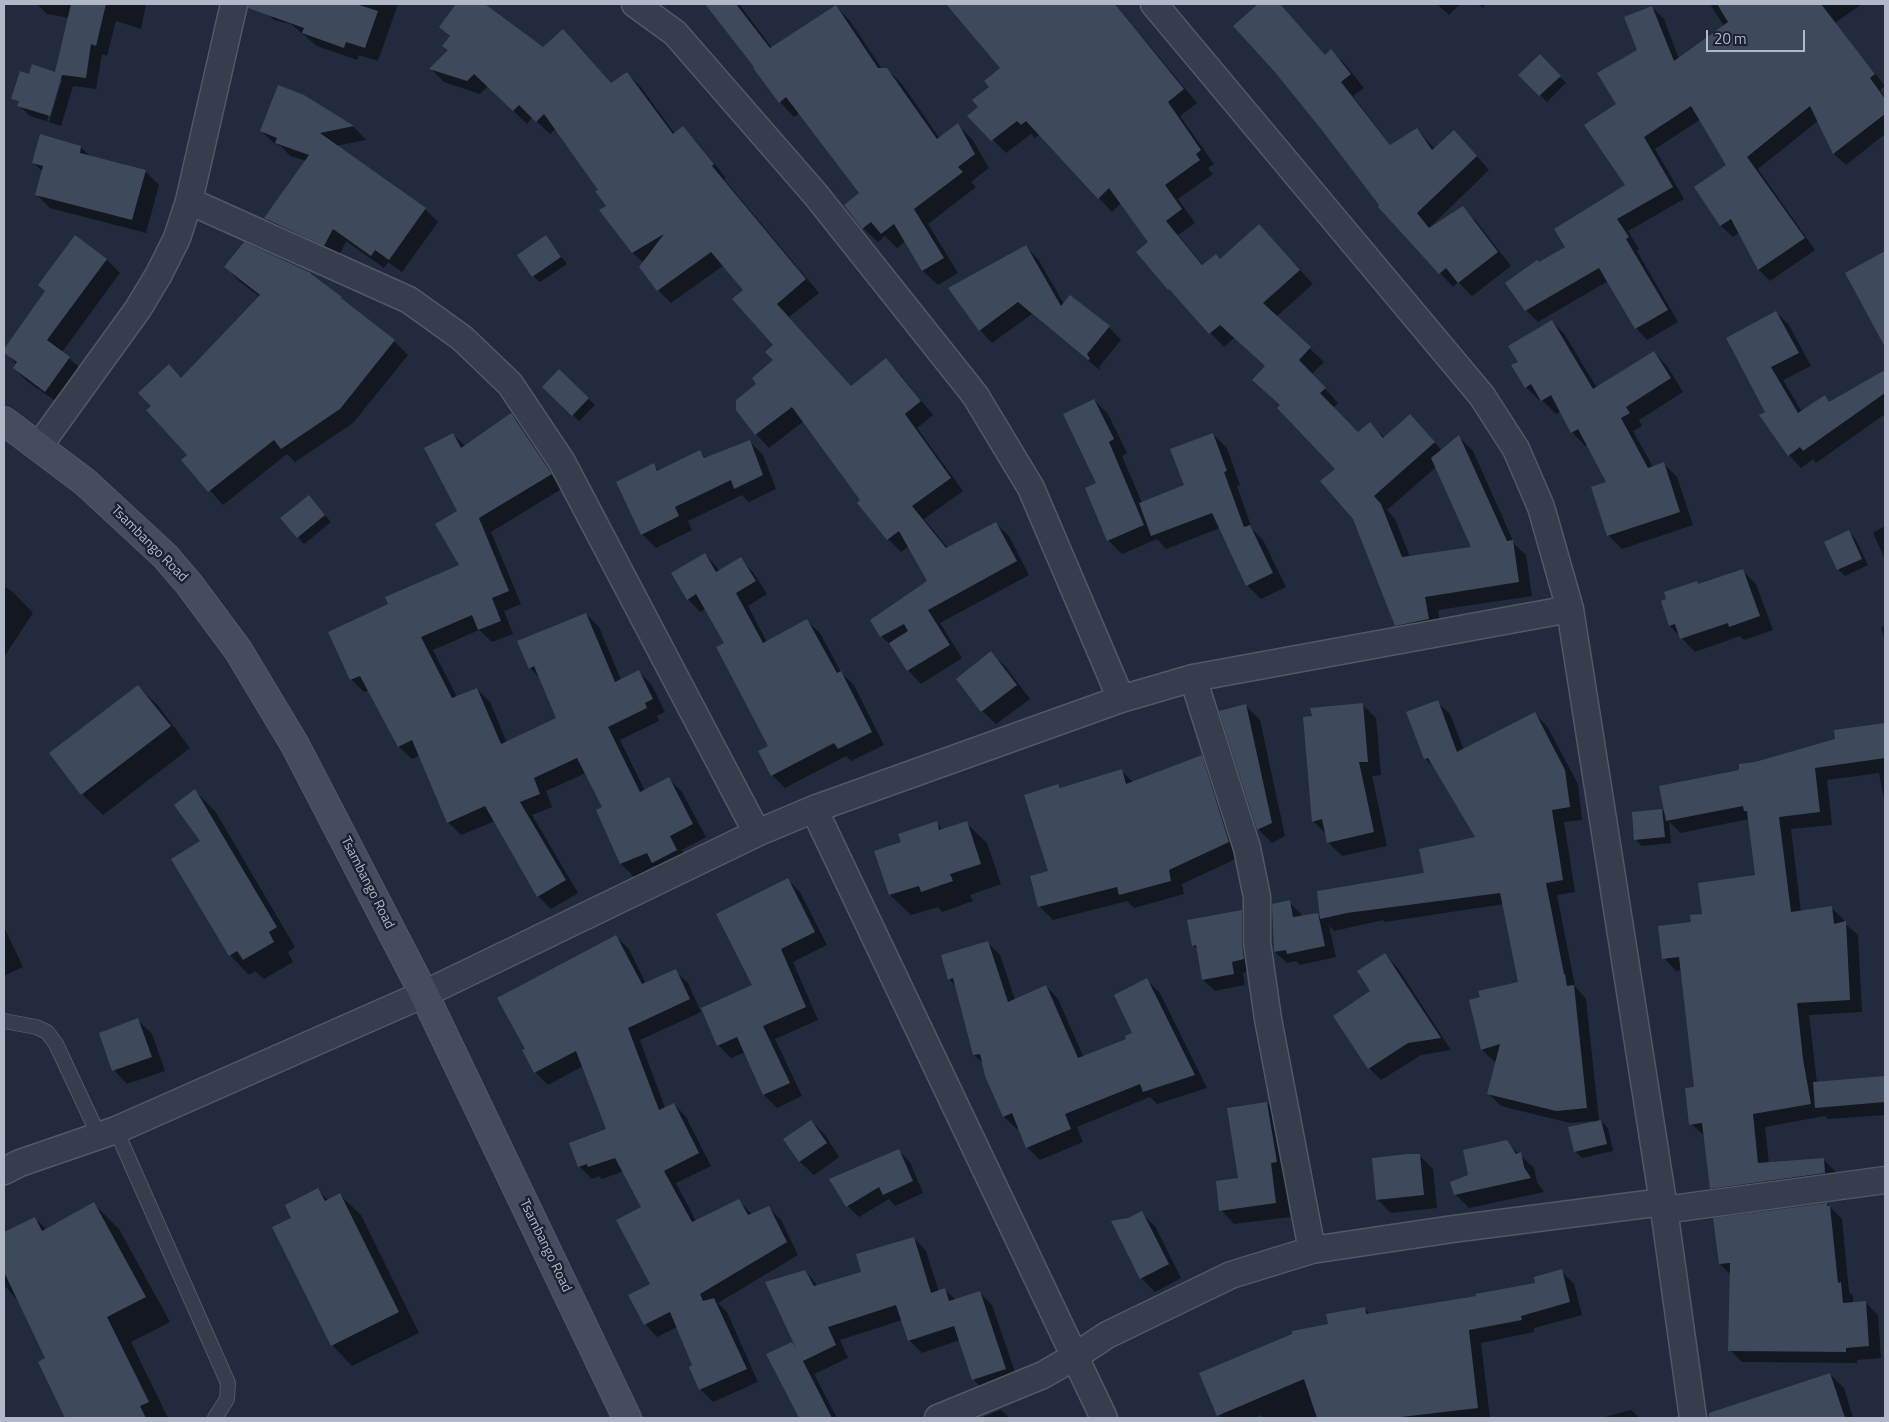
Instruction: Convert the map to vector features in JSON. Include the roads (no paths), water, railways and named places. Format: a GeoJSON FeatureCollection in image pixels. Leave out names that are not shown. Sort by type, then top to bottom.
{"type":"FeatureCollection","features":[{"type":"Feature","properties":{"kind":"street"},"geometry":{"type":"LineString","coordinates":[[39,446],[138,310],[177,238],[189,201],[234,4]]}},
{"type":"Feature","properties":{"kind":"street"},"geometry":{"type":"LineString","coordinates":[[636,4],[675,33],[810,188],[974,395],[1030,488],[1121,699]]}},
{"type":"Feature","properties":{"kind":"street"},"geometry":{"type":"LineString","coordinates":[[1154,4],[1482,396],[1516,449],[1541,506],[1570,609],[1664,1206],[1693,1418]]}},
{"type":"Feature","properties":{"kind":"street"},"geometry":{"type":"LineString","coordinates":[[189,201],[409,300],[462,338],[510,384],[562,462],[757,833]]}},
{"type":"Feature","properties":{"kind":"street","name":"Tsambango Road"},"geometry":{"type":"LineString","coordinates":[[4,421],[85,482],[165,556],[215,617],[238,650],[295,745],[424,994],[627,1418]]}},
{"type":"Feature","properties":{"kind":"street"},"geometry":{"type":"LineString","coordinates":[[4,1171],[20,1163],[108,1133],[424,994],[757,833],[814,809],[1121,699],[1193,678],[1570,609]]}},
{"type":"Feature","properties":{"kind":"street"},"geometry":{"type":"LineString","coordinates":[[1193,678],[1247,848],[1257,897],[1257,942],[1268,1019],[1312,1250]]}},
{"type":"Feature","properties":{"kind":"street"},"geometry":{"type":"LineString","coordinates":[[814,809],[1104,1418]]}},
{"type":"Feature","properties":{"kind":"street"},"geometry":{"type":"LineString","coordinates":[[938,1418],[1043,1376],[1107,1334],[1232,1275],[1312,1250],[1453,1229],[1885,1180]]}},
{"type":"Feature","properties":{"kind":"lane"},"geometry":{"type":"LineString","coordinates":[[4,1021],[36,1027],[47,1032],[56,1044],[108,1133],[228,1383],[227,1400],[215,1418]]}}]}
